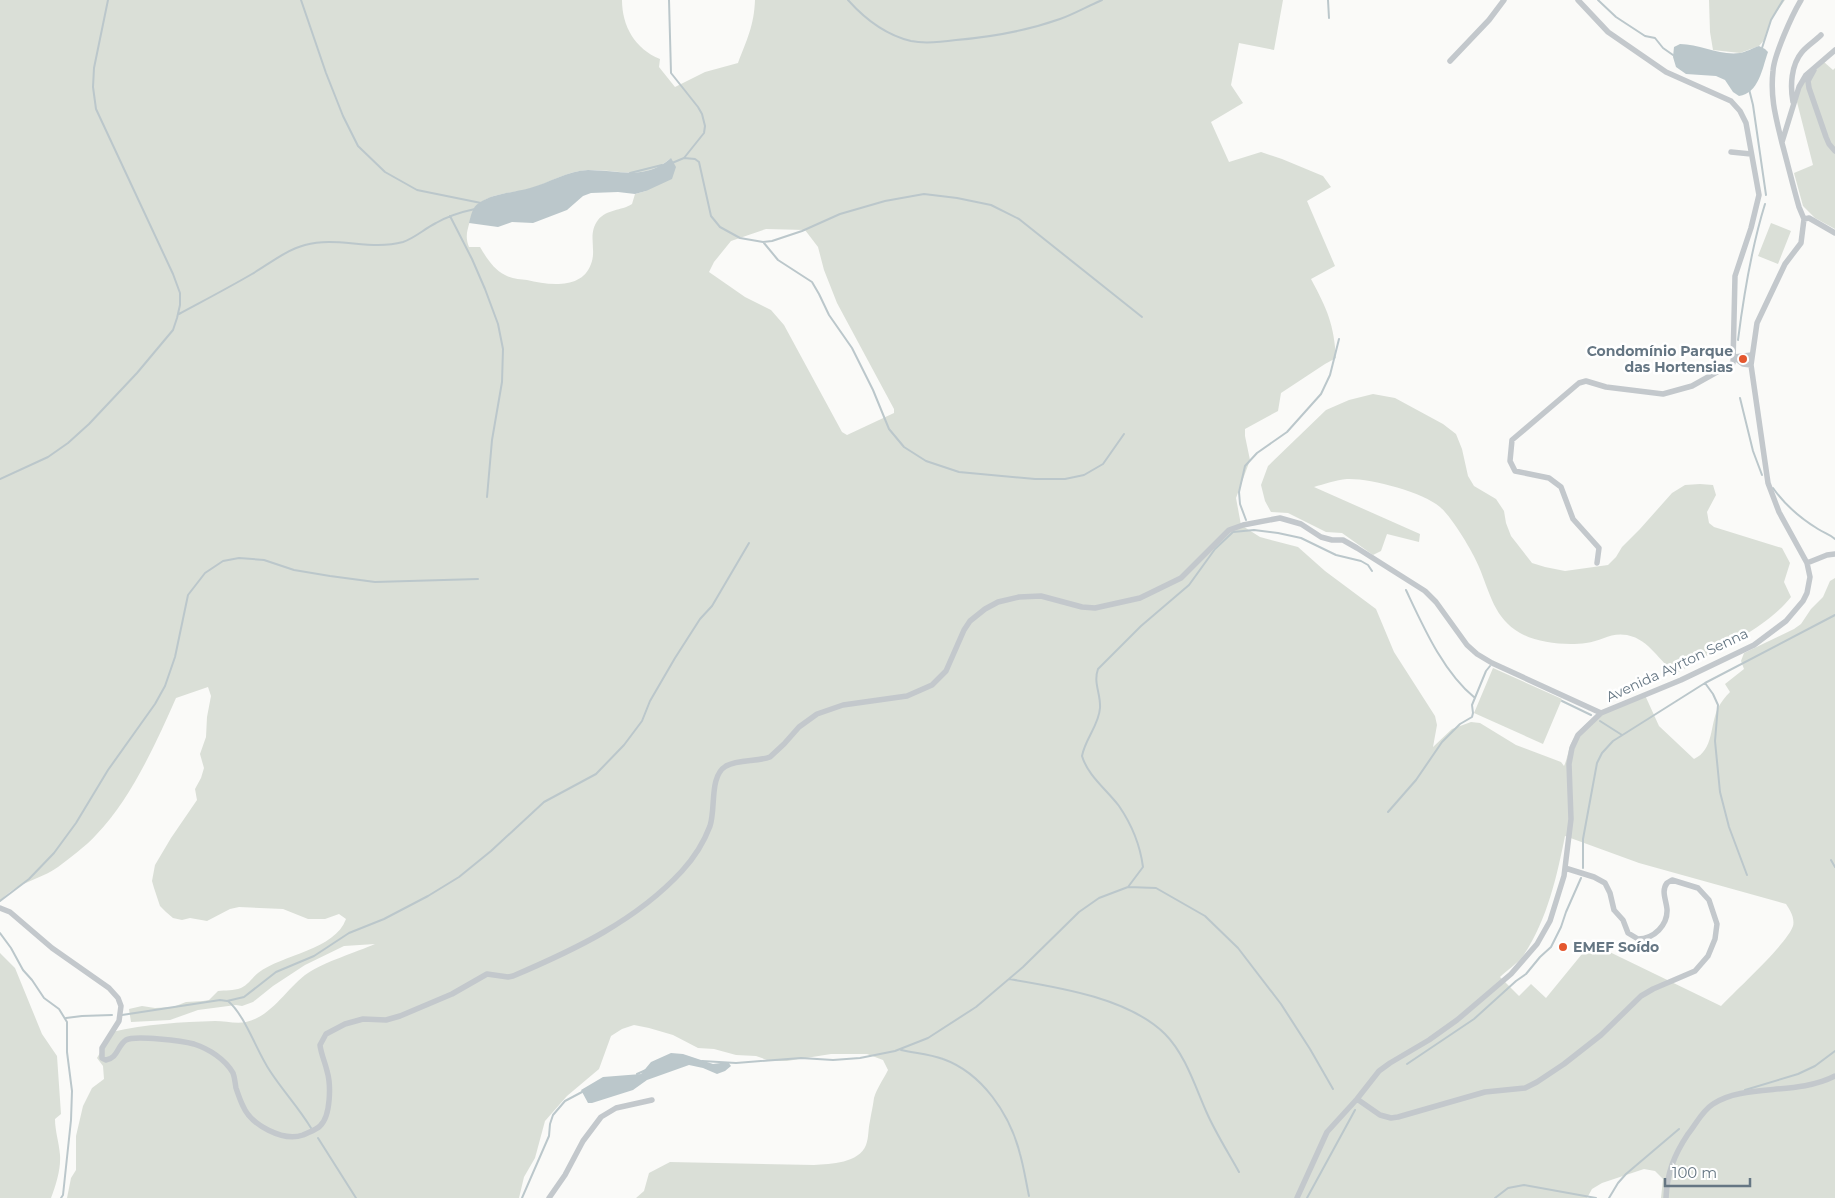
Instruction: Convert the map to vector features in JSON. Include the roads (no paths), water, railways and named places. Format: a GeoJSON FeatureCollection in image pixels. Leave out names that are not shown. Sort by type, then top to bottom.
{"type":"FeatureCollection","features":[{"type":"Feature","properties":{"kind":"street"},"geometry":{"type":"LineString","coordinates":[[1450,61],[1489,20],[1504,0]]}},
{"type":"Feature","properties":{"kind":"street"},"geometry":{"type":"LineString","coordinates":[[1578,0],[1608,32],[1666,72],[1732,101],[1746,123],[1759,195],[1751,228],[1735,276],[1733,363],[1692,386],[1663,394],[1606,387],[1586,381],[1579,383],[1512,440],[1510,461],[1516,471],[1549,478],[1561,486],[1573,519],[1599,548],[1597,563]]}},
{"type":"Feature","properties":{"kind":"street","name":"Avenida Ayrton Senna"},"geometry":{"type":"LineString","coordinates":[[1297,1198],[1327,1132],[1379,1072],[1390,1063],[1429,1040],[1492,992],[1527,957],[1537,944],[1550,921],[1565,868],[1570,818],[1569,764],[1570,755],[1578,735],[1601,714],[1740,653],[1786,621],[1802,601],[1810,577],[1807,563],[1779,512],[1768,483],[1751,365],[1757,322],[1785,264],[1801,243],[1804,219],[1799,207],[1773,106],[1773,70],[1791,20],[1801,0]]}},
{"type":"Feature","properties":{"kind":"street"},"geometry":{"type":"LineString","coordinates":[[1794,105],[1791,86],[1797,60],[1803,51],[1821,36]]}},
{"type":"Feature","properties":{"kind":"street"},"geometry":{"type":"LineString","coordinates":[[1782,142],[1800,83],[1806,75],[1835,50]]}},
{"type":"Feature","properties":{"kind":"street"},"geometry":{"type":"LineString","coordinates":[[1815,67],[1808,81],[1809,88],[1829,144],[1835,151]]}},
{"type":"Feature","properties":{"kind":"street"},"geometry":{"type":"LineString","coordinates":[[1731,152],[1751,154]]}},
{"type":"Feature","properties":{"kind":"street"},"geometry":{"type":"LineString","coordinates":[[1804,219],[1809,218],[1835,233]]}},
{"type":"Feature","properties":{"kind":"street"},"geometry":{"type":"LineString","coordinates":[[1734,358],[1752,355]]}},
{"type":"Feature","properties":{"kind":"street"},"geometry":{"type":"LineString","coordinates":[[1734,358],[1743,364],[1751,365]]}},
{"type":"Feature","properties":{"kind":"street"},"geometry":{"type":"LineString","coordinates":[[0,908],[10,912],[52,948],[109,988],[118,998],[121,1014],[119,1021],[102,1048],[101,1056],[104,1059],[112,1058],[126,1040],[133,1038],[193,1044],[218,1056],[233,1074],[244,1108],[251,1118],[279,1134],[292,1137],[301,1136],[320,1126],[325,1119],[329,1079],[320,1045],[326,1034],[334,1028],[363,1019],[386,1020],[400,1016],[452,994],[483,976],[494,974],[508,977],[513,976],[607,931],[648,902],[669,884],[696,853],[710,826],[716,780],[721,770],[730,764],[763,760],[770,757],[806,720],[828,709],[843,705],[907,696],[932,685],[946,671],[964,630],[970,621],[985,608],[998,602],[1019,597],[1041,596],[1095,608],[1140,598],[1181,578],[1229,530],[1266,520],[1288,520],[1301,524],[1326,539],[1347,542],[1425,591],[1436,602],[1467,644],[1492,663],[1601,714]]}},
{"type":"Feature","properties":{"kind":"street"},"geometry":{"type":"LineString","coordinates":[[1807,563],[1835,554]]}},
{"type":"Feature","properties":{"kind":"street"},"geometry":{"type":"LineString","coordinates":[[1357,1099],[1374,1111],[1392,1118],[1485,1092],[1530,1086],[1592,1043],[1641,996],[1653,989],[1695,972],[1708,956],[1715,939],[1716,918],[1709,900],[1698,888],[1672,880],[1667,882],[1664,892],[1668,911],[1663,926],[1651,936],[1638,939],[1628,933],[1623,920],[1614,910],[1610,893],[1605,883],[1594,877],[1565,868]]}},
{"type":"Feature","properties":{"kind":"street"},"geometry":{"type":"LineString","coordinates":[[1666,1198],[1668,1177],[1674,1157],[1702,1115],[1712,1105],[1734,1096],[1817,1084],[1835,1076]]}},
{"type":"Feature","properties":{"kind":"street"},"geometry":{"type":"LineString","coordinates":[[549,1198],[565,1175],[583,1141],[601,1117],[616,1108],[652,1100]]}},
{"type":"Feature","properties":{"kind":"waterway"},"geometry":{"type":"LineString","coordinates":[[0,479],[48,457],[68,443],[89,424],[137,373],[173,330],[180,305],[180,293],[173,274],[96,109],[93,87],[94,68],[108,0]]}},
{"type":"Feature","properties":{"kind":"waterway"},"geometry":{"type":"LineString","coordinates":[[301,0],[326,73],[343,116],[358,146],[385,172],[417,190],[481,203]]}},
{"type":"Feature","properties":{"kind":"waterway"},"geometry":{"type":"LineString","coordinates":[[669,0],[671,73],[698,107],[705,126],[704,133],[684,158],[672,163]]}},
{"type":"Feature","properties":{"kind":"waterway"},"geometry":{"type":"LineString","coordinates":[[848,0],[869,20],[893,35],[911,41],[928,43],[983,37],[1022,30],[1060,19],[1102,0]]}},
{"type":"Feature","properties":{"kind":"waterway"},"geometry":{"type":"LineString","coordinates":[[1328,0],[1329,18]]}},
{"type":"Feature","properties":{"kind":"waterway"},"geometry":{"type":"LineString","coordinates":[[1598,0],[1616,17],[1645,36],[1655,38],[1663,48],[1673,55]]}},
{"type":"Feature","properties":{"kind":"waterway"},"geometry":{"type":"LineString","coordinates":[[1762,48],[1771,20],[1783,0]]}},
{"type":"Feature","properties":{"kind":"waterway"},"geometry":{"type":"LineString","coordinates":[[1749,89],[1766,195]]}},
{"type":"Feature","properties":{"kind":"waterway"},"geometry":{"type":"LineString","coordinates":[[684,158],[695,159],[699,162],[711,216],[720,227],[740,238],[763,242],[772,241],[802,231],[840,214],[885,201],[924,194],[957,198],[991,205],[1019,219],[1142,317]]}},
{"type":"Feature","properties":{"kind":"waterway"},"geometry":{"type":"LineString","coordinates":[[630,173],[662,165]]}},
{"type":"Feature","properties":{"kind":"waterway"},"geometry":{"type":"LineString","coordinates":[[1738,340],[1748,271],[1765,204]]}},
{"type":"Feature","properties":{"kind":"waterway"},"geometry":{"type":"LineString","coordinates":[[179,314],[298,247],[329,242],[378,245],[403,242],[445,218],[475,209]]}},
{"type":"Feature","properties":{"kind":"waterway"},"geometry":{"type":"LineString","coordinates":[[450,216],[485,289],[498,324],[503,349],[502,382],[492,440],[487,497]]}},
{"type":"Feature","properties":{"kind":"waterway"},"geometry":{"type":"LineString","coordinates":[[764,243],[778,260],[812,282],[829,315],[852,348],[873,390],[889,429],[904,447],[926,461],[959,472],[1035,479],[1065,479],[1084,475],[1103,464],[1124,434]]}},
{"type":"Feature","properties":{"kind":"waterway"},"geometry":{"type":"LineString","coordinates":[[1246,520],[1240,504],[1239,492],[1245,466],[1257,453],[1287,432],[1321,394],[1330,375],[1339,339]]}},
{"type":"Feature","properties":{"kind":"waterway"},"geometry":{"type":"LineString","coordinates":[[1740,398],[1753,451],[1762,475]]}},
{"type":"Feature","properties":{"kind":"waterway"},"geometry":{"type":"LineString","coordinates":[[1773,488],[1799,516],[1835,539]]}},
{"type":"Feature","properties":{"kind":"waterway"},"geometry":{"type":"LineString","coordinates":[[1128,887],[1143,867],[1138,843],[1124,813],[1088,770],[1082,756],[1099,714],[1100,703],[1096,679],[1098,669],[1141,626],[1189,585],[1215,549],[1233,532],[1254,530],[1301,538],[1336,555],[1361,561],[1368,565],[1372,571]]}},
{"type":"Feature","properties":{"kind":"waterway"},"geometry":{"type":"LineString","coordinates":[[122,1015],[244,997],[276,972],[314,956],[349,933],[384,919],[459,877],[491,851],[544,802],[596,774],[624,745],[642,721],[650,701],[675,658],[700,619],[712,606],[749,543]]}},
{"type":"Feature","properties":{"kind":"waterway"},"geometry":{"type":"LineString","coordinates":[[0,901],[29,879],[54,853],[76,823],[108,770],[155,704],[165,686],[175,657],[188,595],[205,573],[223,561],[239,558],[264,560],[294,570],[375,582],[478,579]]}},
{"type":"Feature","properties":{"kind":"waterway"},"geometry":{"type":"LineString","coordinates":[[1406,590],[1435,648],[1453,675],[1475,698]]}},
{"type":"Feature","properties":{"kind":"waterway"},"geometry":{"type":"LineString","coordinates":[[1583,868],[1583,839],[1597,763],[1602,753],[1613,741],[1705,683],[1835,615]]}},
{"type":"Feature","properties":{"kind":"waterway"},"geometry":{"type":"LineString","coordinates":[[1388,812],[1416,780],[1442,742],[1460,724],[1472,717],[1472,705],[1486,671],[1490,666]]}},
{"type":"Feature","properties":{"kind":"waterway"},"geometry":{"type":"LineString","coordinates":[[1705,683],[1718,705],[1715,741],[1720,792],[1729,827],[1747,875]]}},
{"type":"Feature","properties":{"kind":"waterway"},"geometry":{"type":"LineString","coordinates":[[1562,701],[1591,715]]}},
{"type":"Feature","properties":{"kind":"waterway"},"geometry":{"type":"LineString","coordinates":[[1600,721],[1622,735]]}},
{"type":"Feature","properties":{"kind":"waterway"},"geometry":{"type":"LineString","coordinates":[[1831,860],[1835,867]]}},
{"type":"Feature","properties":{"kind":"waterway"},"geometry":{"type":"LineString","coordinates":[[1407,1064],[1474,1019],[1526,974],[1551,947],[1581,878]]}},
{"type":"Feature","properties":{"kind":"waterway"},"geometry":{"type":"LineString","coordinates":[[702,1061],[736,1063],[801,1058],[833,1060],[860,1058],[895,1051],[928,1038],[976,1007],[1023,967],[1079,912],[1099,898],[1128,887],[1156,888],[1205,916],[1238,948],[1281,1004],[1333,1089]]}},
{"type":"Feature","properties":{"kind":"waterway"},"geometry":{"type":"LineString","coordinates":[[0,933],[23,970],[44,998],[59,1009],[67,1022],[67,1052],[72,1091],[71,1120],[63,1195],[61,1198]]}},
{"type":"Feature","properties":{"kind":"waterway"},"geometry":{"type":"LineString","coordinates":[[1009,979],[1070,990],[1112,1003],[1132,1011],[1165,1034],[1184,1061],[1217,1134],[1239,1172]]}},
{"type":"Feature","properties":{"kind":"waterway"},"geometry":{"type":"LineString","coordinates":[[228,1001],[240,1015],[270,1071],[311,1128]]}},
{"type":"Feature","properties":{"kind":"waterway"},"geometry":{"type":"LineString","coordinates":[[66,1018],[112,1015]]}},
{"type":"Feature","properties":{"kind":"waterway"},"geometry":{"type":"LineString","coordinates":[[901,1050],[943,1059],[957,1065],[982,1085],[1002,1110],[1009,1124],[1020,1154],[1029,1196]]}},
{"type":"Feature","properties":{"kind":"waterway"},"geometry":{"type":"LineString","coordinates":[[1745,1090],[1798,1074],[1815,1066],[1835,1051]]}},
{"type":"Feature","properties":{"kind":"waterway"},"geometry":{"type":"LineString","coordinates":[[637,1074],[646,1070]]}},
{"type":"Feature","properties":{"kind":"waterway"},"geometry":{"type":"LineString","coordinates":[[522,1198],[549,1136],[553,1115],[565,1101],[582,1092]]}},
{"type":"Feature","properties":{"kind":"waterway"},"geometry":{"type":"LineString","coordinates":[[1307,1198],[1355,1110]]}},
{"type":"Feature","properties":{"kind":"waterway"},"geometry":{"type":"LineString","coordinates":[[1609,1198],[1626,1174],[1679,1129]]}},
{"type":"Feature","properties":{"kind":"waterway"},"geometry":{"type":"LineString","coordinates":[[318,1138],[356,1198]]}},
{"type":"Feature","properties":{"kind":"waterway"},"geometry":{"type":"LineString","coordinates":[[1495,1198],[1508,1188],[1524,1185],[1596,1198]]}},
{"type":"Feature","properties":{"kind":"place","name":"Condomínio Parque das Hortensias"},"geometry":{"type":"Point","coordinates":[1743,359]}},
{"type":"Feature","properties":{"kind":"place","name":"EMEF Soído"},"geometry":{"type":"Point","coordinates":[1563,947]}}]}
